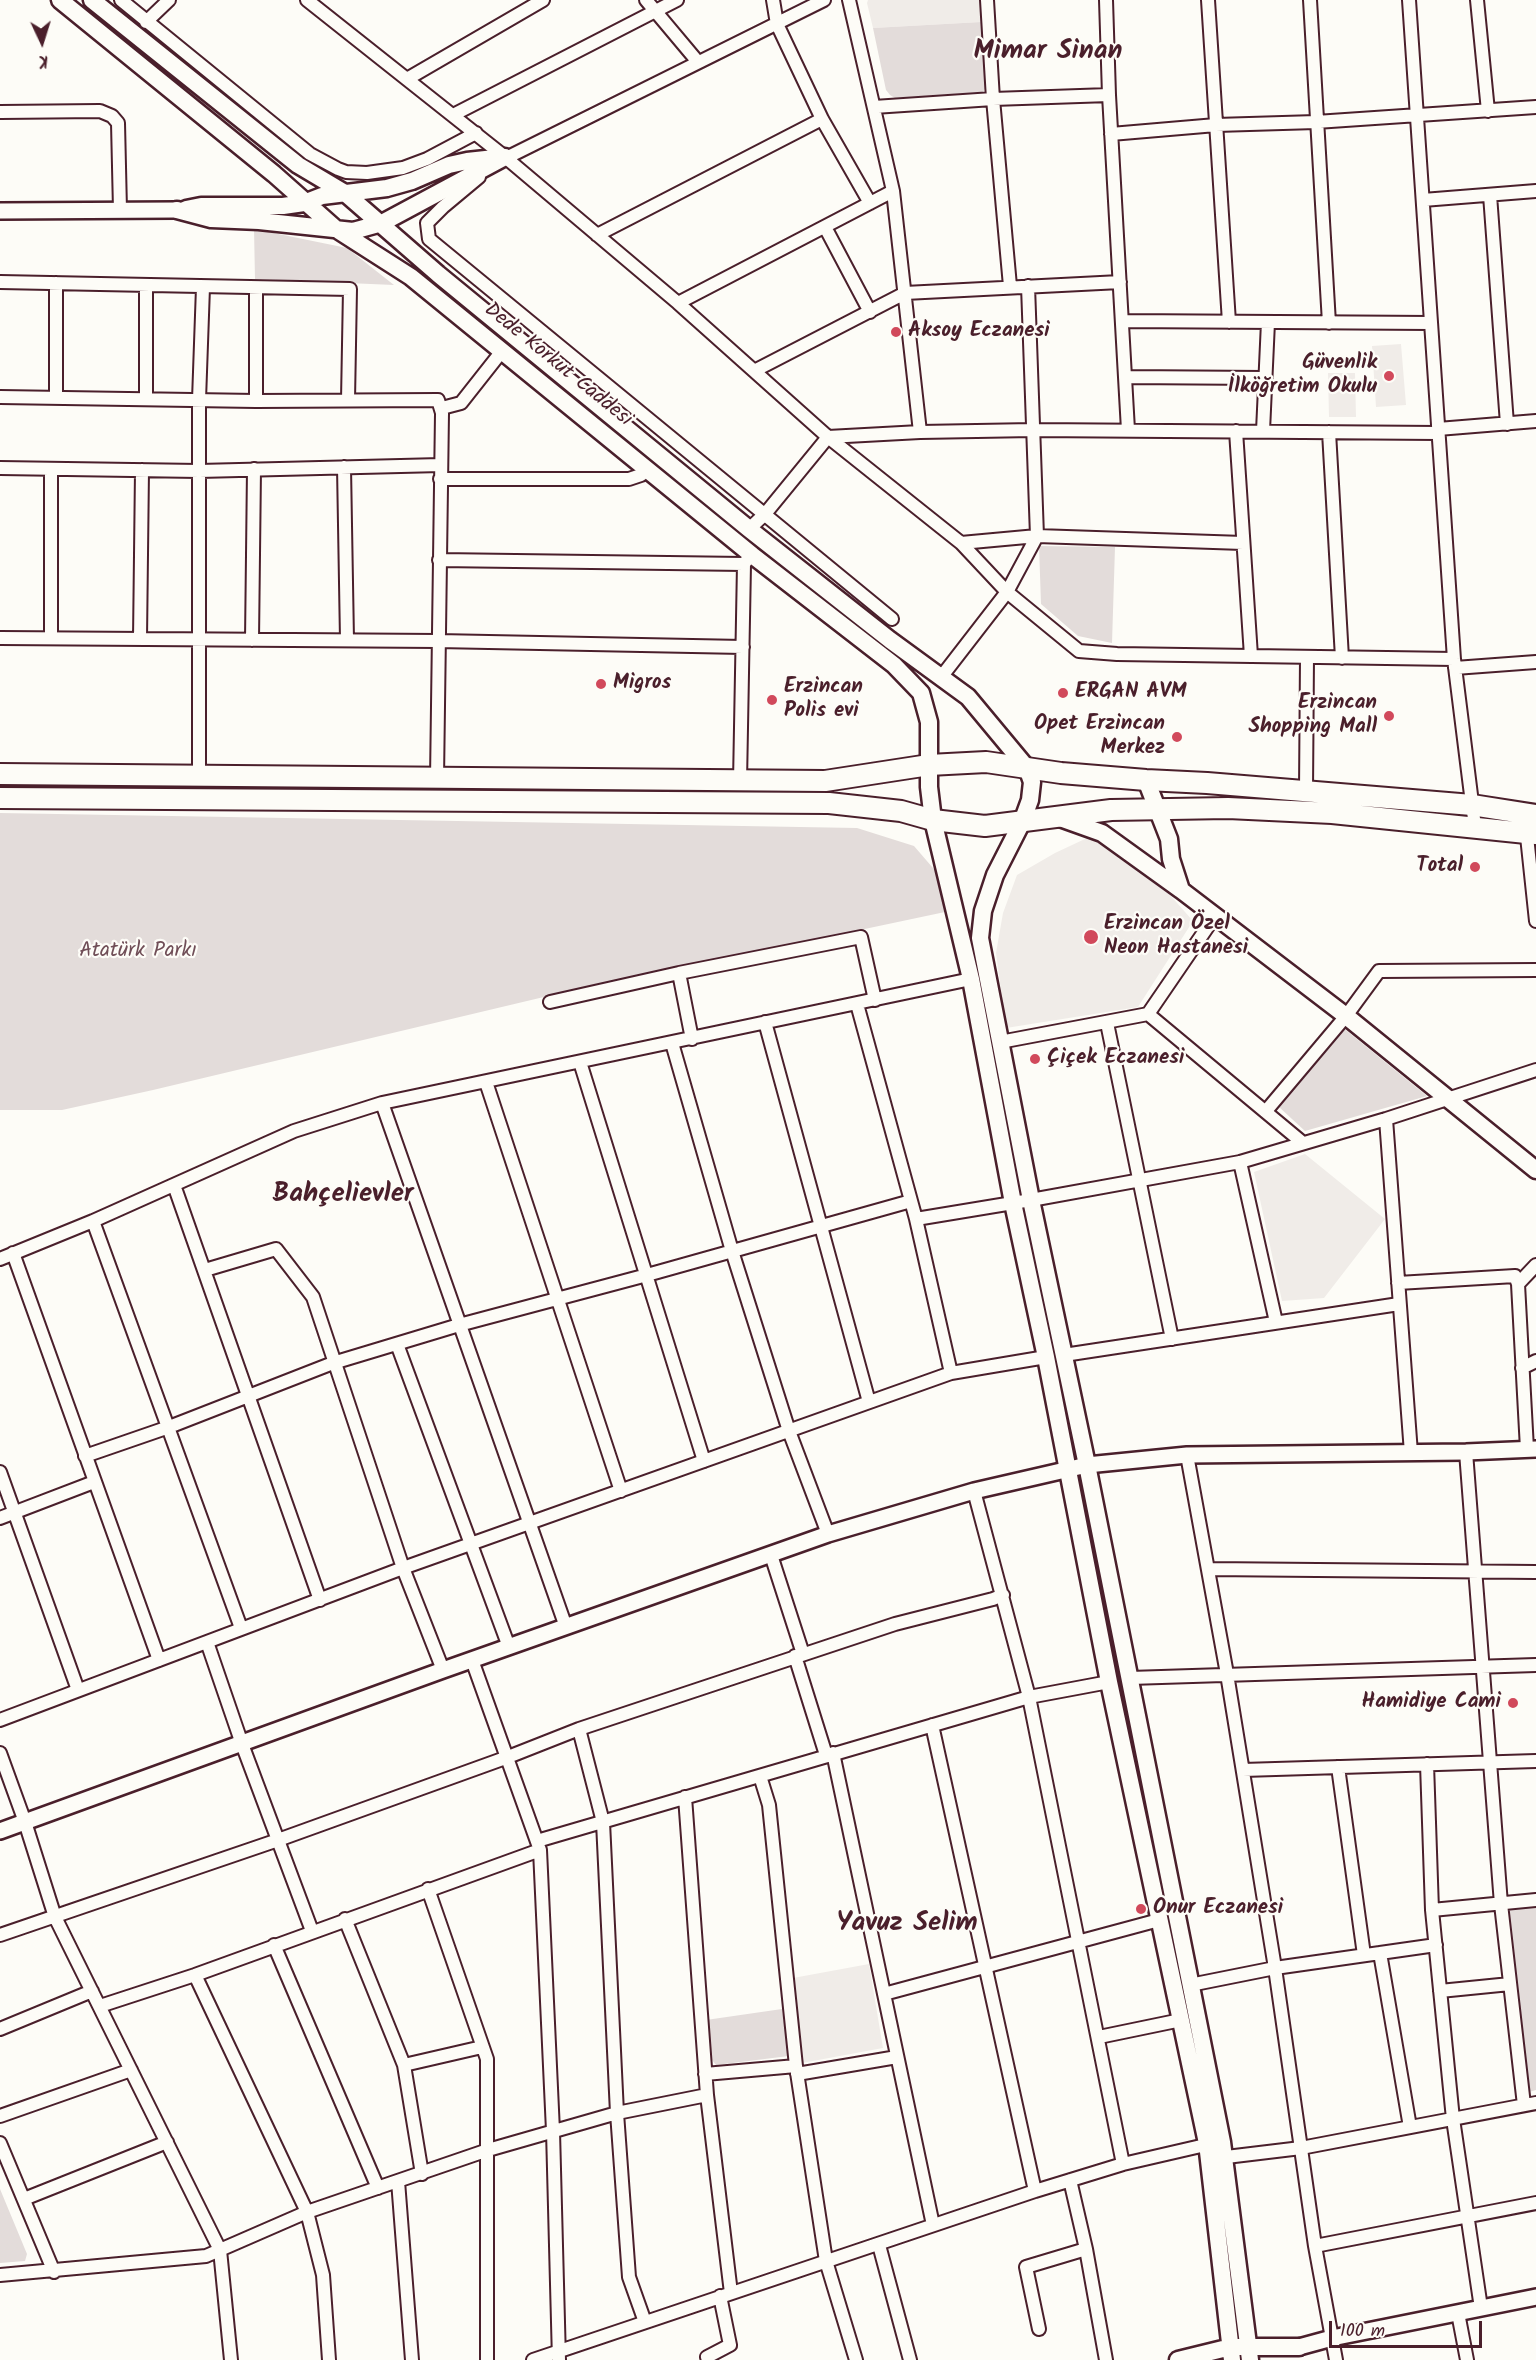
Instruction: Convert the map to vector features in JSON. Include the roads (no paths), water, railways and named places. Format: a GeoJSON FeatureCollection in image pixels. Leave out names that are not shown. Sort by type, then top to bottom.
{"type":"FeatureCollection","features":[{"type":"Feature","properties":{"kind":"main road","name":"Dede Korkut Caddesi"},"geometry":{"type":"LineString","coordinates":[[60,0],[274,174],[336,229],[411,277],[647,469],[748,560],[894,665],[921,693],[929,722],[929,787],[933,820],[971,980],[1108,1682],[1181,2020],[1215,2150]]}},
{"type":"Feature","properties":{"kind":"main road","name":"Dede Korkut Caddesi"},"geometry":{"type":"LineString","coordinates":[[92,0],[281,153],[345,193],[438,274],[749,530],[890,640],[968,697],[1027,768]]}},
{"type":"Feature","properties":{"kind":"main road"},"geometry":{"type":"LineString","coordinates":[[177,210],[201,206],[257,207],[304,203],[322,196],[404,183],[449,165],[505,157]]}},
{"type":"Feature","properties":{"kind":"main road"},"geometry":{"type":"LineString","coordinates":[[177,210],[211,219],[259,221],[353,231],[382,223],[505,157]]}},
{"type":"Feature","properties":{"kind":"main road"},"geometry":{"type":"LineString","coordinates":[[257,207],[267,203],[275,192],[274,174]]}},
{"type":"Feature","properties":{"kind":"main road"},"geometry":{"type":"LineString","coordinates":[[0,774],[825,781],[929,765],[986,762],[1146,780],[1472,805],[1531,824]]}},
{"type":"Feature","properties":{"kind":"main road"},"geometry":{"type":"LineString","coordinates":[[1027,768],[1032,782],[1030,800],[1022,822],[995,875],[983,911],[980,938],[1031,1200],[1088,1465],[1190,1985],[1215,2150],[1250,2354]]}},
{"type":"Feature","properties":{"kind":"main road"},"geometry":{"type":"LineString","coordinates":[[1146,780],[1169,839],[1171,859],[1181,890]]}},
{"type":"Feature","properties":{"kind":"main road"},"geometry":{"type":"LineString","coordinates":[[0,798],[829,803],[901,811],[933,820],[985,826],[1111,810],[1227,808],[1332,813],[1475,828],[1531,824]]}},
{"type":"Feature","properties":{"kind":"main road"},"geometry":{"type":"LineString","coordinates":[[1060,818],[1102,833],[1181,890],[1346,1016],[1536,1170]]}},
{"type":"Feature","properties":{"kind":"main road"},"geometry":{"type":"LineString","coordinates":[[1215,2150],[1231,2354]]}},
{"type":"Feature","properties":{"kind":"main road"},"geometry":{"type":"LineString","coordinates":[[1178,2360],[1299,2347]]}},
{"type":"Feature","properties":{"kind":"main road"},"geometry":{"type":"LineString","coordinates":[[1265,2360],[1299,2347]]}},
{"type":"Feature","properties":{"kind":"street"},"geometry":{"type":"LineString","coordinates":[[122,0],[146,22],[310,154],[346,172],[378,173],[403,168],[427,159],[476,134]]}},
{"type":"Feature","properties":{"kind":"street"},"geometry":{"type":"LineString","coordinates":[[146,22],[169,0]]}},
{"type":"Feature","properties":{"kind":"street"},"geometry":{"type":"LineString","coordinates":[[307,0],[322,4],[407,79],[505,157],[678,303],[828,437],[961,543],[1007,592],[1079,651],[1116,654],[1342,658],[1454,664],[1536,662]]}},
{"type":"Feature","properties":{"kind":"street"},"geometry":{"type":"LineString","coordinates":[[407,79],[543,0]]}},
{"type":"Feature","properties":{"kind":"street"},"geometry":{"type":"LineString","coordinates":[[646,0],[698,62]]}},
{"type":"Feature","properties":{"kind":"street"},"geometry":{"type":"LineString","coordinates":[[453,115],[677,0]]}},
{"type":"Feature","properties":{"kind":"street"},"geometry":{"type":"LineString","coordinates":[[773,0],[777,24],[822,119],[870,203]]}},
{"type":"Feature","properties":{"kind":"street"},"geometry":{"type":"LineString","coordinates":[[824,0],[505,157],[443,207],[427,223],[429,239],[892,620]]}},
{"type":"Feature","properties":{"kind":"street"},"geometry":{"type":"LineString","coordinates":[[849,0],[893,191],[920,432]]}},
{"type":"Feature","properties":{"kind":"street"},"geometry":{"type":"LineString","coordinates":[[987,0],[993,99],[1010,286]]}},
{"type":"Feature","properties":{"kind":"street"},"geometry":{"type":"LineString","coordinates":[[1106,0],[1109,95],[1128,430]]}},
{"type":"Feature","properties":{"kind":"street"},"geometry":{"type":"LineString","coordinates":[[1208,0],[1229,322]]}},
{"type":"Feature","properties":{"kind":"street"},"geometry":{"type":"LineString","coordinates":[[1310,0],[1329,323]]}},
{"type":"Feature","properties":{"kind":"street"},"geometry":{"type":"LineString","coordinates":[[1409,0],[1454,664],[1475,828]]}},
{"type":"Feature","properties":{"kind":"street"},"geometry":{"type":"LineString","coordinates":[[1477,0],[1488,111]]}},
{"type":"Feature","properties":{"kind":"street"},"geometry":{"type":"LineString","coordinates":[[874,107],[993,99],[1109,95]]}},
{"type":"Feature","properties":{"kind":"street"},"geometry":{"type":"LineString","coordinates":[[1111,134],[1216,125],[1316,122],[1536,107]]}},
{"type":"Feature","properties":{"kind":"street"},"geometry":{"type":"LineString","coordinates":[[0,112],[100,111],[112,116],[118,123],[120,210]]}},
{"type":"Feature","properties":{"kind":"street"},"geometry":{"type":"LineString","coordinates":[[597,235],[822,119]]}},
{"type":"Feature","properties":{"kind":"street"},"geometry":{"type":"LineString","coordinates":[[678,303],[893,191]]}},
{"type":"Feature","properties":{"kind":"street"},"geometry":{"type":"LineString","coordinates":[[1423,200],[1536,191]]}},
{"type":"Feature","properties":{"kind":"street"},"geometry":{"type":"LineString","coordinates":[[1490,195],[1508,424]]}},
{"type":"Feature","properties":{"kind":"street"},"geometry":{"type":"LineString","coordinates":[[0,211],[177,210]]}},
{"type":"Feature","properties":{"kind":"street"},"geometry":{"type":"LineString","coordinates":[[825,227],[870,312]]}},
{"type":"Feature","properties":{"kind":"street"},"geometry":{"type":"LineString","coordinates":[[0,282],[350,289],[348,400]]}},
{"type":"Feature","properties":{"kind":"street"},"geometry":{"type":"LineString","coordinates":[[754,371],[905,293],[1120,282]]}},
{"type":"Feature","properties":{"kind":"street"},"geometry":{"type":"LineString","coordinates":[[56,283],[56,398]]}},
{"type":"Feature","properties":{"kind":"street"},"geometry":{"type":"LineString","coordinates":[[146,286],[146,399]]}},
{"type":"Feature","properties":{"kind":"street"},"geometry":{"type":"LineString","coordinates":[[942,676],[1007,592],[1037,536],[1028,286]]}},
{"type":"Feature","properties":{"kind":"street"},"geometry":{"type":"LineString","coordinates":[[199,776],[199,400],[203,287]]}},
{"type":"Feature","properties":{"kind":"street"},"geometry":{"type":"LineString","coordinates":[[256,288],[256,401]]}},
{"type":"Feature","properties":{"kind":"street"},"geometry":{"type":"LineString","coordinates":[[1123,321],[1431,323]]}},
{"type":"Feature","properties":{"kind":"street"},"geometry":{"type":"LineString","coordinates":[[1263,431],[1268,322]]}},
{"type":"Feature","properties":{"kind":"street"},"geometry":{"type":"LineString","coordinates":[[442,408],[461,403],[502,351]]}},
{"type":"Feature","properties":{"kind":"street"},"geometry":{"type":"LineString","coordinates":[[1125,376],[1264,378]]}},
{"type":"Feature","properties":{"kind":"street"},"geometry":{"type":"LineString","coordinates":[[0,397],[256,401],[435,399],[442,408],[437,779]]}},
{"type":"Feature","properties":{"kind":"street"},"geometry":{"type":"LineString","coordinates":[[749,530],[765,514],[828,437],[920,432],[1033,430],[1438,431],[1536,421]]}},
{"type":"Feature","properties":{"kind":"street"},"geometry":{"type":"LineString","coordinates":[[1236,432],[1251,656]]}},
{"type":"Feature","properties":{"kind":"street"},"geometry":{"type":"LineString","coordinates":[[1329,432],[1342,658]]}},
{"type":"Feature","properties":{"kind":"street"},"geometry":{"type":"LineString","coordinates":[[0,468],[199,471],[441,465]]}},
{"type":"Feature","properties":{"kind":"street"},"geometry":{"type":"LineString","coordinates":[[344,467],[347,640]]}},
{"type":"Feature","properties":{"kind":"street"},"geometry":{"type":"LineString","coordinates":[[51,469],[51,638]]}},
{"type":"Feature","properties":{"kind":"street"},"geometry":{"type":"LineString","coordinates":[[440,479],[629,479],[638,477],[647,469]]}},
{"type":"Feature","properties":{"kind":"street"},"geometry":{"type":"LineString","coordinates":[[140,639],[142,470]]}},
{"type":"Feature","properties":{"kind":"street"},"geometry":{"type":"LineString","coordinates":[[252,640],[254,470]]}},
{"type":"Feature","properties":{"kind":"street"},"geometry":{"type":"LineString","coordinates":[[961,543],[1037,536],[1243,543]]}},
{"type":"Feature","properties":{"kind":"street"},"geometry":{"type":"LineString","coordinates":[[439,560],[748,560],[743,647],[740,782]]}},
{"type":"Feature","properties":{"kind":"street"},"geometry":{"type":"LineString","coordinates":[[0,638],[438,641],[743,647]]}},
{"type":"Feature","properties":{"kind":"street"},"geometry":{"type":"LineString","coordinates":[[1306,791],[1307,657]]}},
{"type":"Feature","properties":{"kind":"street"},"geometry":{"type":"LineString","coordinates":[[1531,824],[1536,921]]}},
{"type":"Feature","properties":{"kind":"street"},"geometry":{"type":"LineString","coordinates":[[1000,1042],[1148,1014],[1215,916]]}},
{"type":"Feature","properties":{"kind":"street"},"geometry":{"type":"LineString","coordinates":[[550,1002],[679,973],[861,937],[875,1000]]}},
{"type":"Feature","properties":{"kind":"street"},"geometry":{"type":"LineString","coordinates":[[1266,1111],[1346,1016],[1379,971],[1536,970]]}},
{"type":"Feature","properties":{"kind":"street"},"geometry":{"type":"LineString","coordinates":[[679,973],[692,1039]]}},
{"type":"Feature","properties":{"kind":"street"},"geometry":{"type":"LineString","coordinates":[[0,1259],[93,1221],[294,1131],[382,1103],[971,980]]}},
{"type":"Feature","properties":{"kind":"street"},"geometry":{"type":"LineString","coordinates":[[857,1004],[916,1219],[951,1373]]}},
{"type":"Feature","properties":{"kind":"street"},"geometry":{"type":"LineString","coordinates":[[1148,1014],[1303,1143]]}},
{"type":"Feature","properties":{"kind":"street"},"geometry":{"type":"LineString","coordinates":[[765,1022],[869,1402]]}},
{"type":"Feature","properties":{"kind":"street"},"geometry":{"type":"LineString","coordinates":[[1107,1023],[1172,1339]]}},
{"type":"Feature","properties":{"kind":"street"},"geometry":{"type":"LineString","coordinates":[[672,1043],[732,1251],[789,1431],[828,1534]]}},
{"type":"Feature","properties":{"kind":"street"},"geometry":{"type":"LineString","coordinates":[[580,1062],[704,1461]]}},
{"type":"Feature","properties":{"kind":"street"},"geometry":{"type":"LineString","coordinates":[[916,1219],[1240,1162],[1386,1119],[1536,1070]]}},
{"type":"Feature","properties":{"kind":"street"},"geometry":{"type":"LineString","coordinates":[[486,1082],[621,1491]]}},
{"type":"Feature","properties":{"kind":"street"},"geometry":{"type":"LineString","coordinates":[[382,1103],[566,1627]]}},
{"type":"Feature","properties":{"kind":"street"},"geometry":{"type":"LineString","coordinates":[[1386,1119],[1411,1453]]}},
{"type":"Feature","properties":{"kind":"street"},"geometry":{"type":"LineString","coordinates":[[1240,1162],[1276,1322]]}},
{"type":"Feature","properties":{"kind":"street"},"geometry":{"type":"LineString","coordinates":[[174,1185],[206,1270],[320,1600]]}},
{"type":"Feature","properties":{"kind":"street"},"geometry":{"type":"LineString","coordinates":[[85,1456],[169,1427],[333,1363],[459,1325],[911,1201]]}},
{"type":"Feature","properties":{"kind":"street"},"geometry":{"type":"LineString","coordinates":[[93,1221],[241,1628]]}},
{"type":"Feature","properties":{"kind":"street"},"geometry":{"type":"LineString","coordinates":[[206,1270],[276,1249],[313,1297],[333,1363],[403,1568],[442,1670]]}},
{"type":"Feature","properties":{"kind":"street"},"geometry":{"type":"LineString","coordinates":[[13,1253],[159,1660]]}},
{"type":"Feature","properties":{"kind":"street"},"geometry":{"type":"LineString","coordinates":[[1518,1284],[1536,1265]]}},
{"type":"Feature","properties":{"kind":"street"},"geometry":{"type":"LineString","coordinates":[[0,1831],[442,1670],[828,1534],[974,1491],[1088,1465],[1187,1455],[1411,1453],[1532,1449],[1522,1368],[1518,1284],[1515,1276],[1398,1283]]}},
{"type":"Feature","properties":{"kind":"street"},"geometry":{"type":"LineString","coordinates":[[1064,1354],[1399,1304]]}},
{"type":"Feature","properties":{"kind":"street"},"geometry":{"type":"LineString","coordinates":[[397,1344],[509,1647]]}},
{"type":"Feature","properties":{"kind":"street"},"geometry":{"type":"LineString","coordinates":[[0,1720],[403,1568],[951,1373],[1046,1357]]}},
{"type":"Feature","properties":{"kind":"street"},"geometry":{"type":"LineString","coordinates":[[1522,1368],[1536,1361]]}},
{"type":"Feature","properties":{"kind":"street"},"geometry":{"type":"LineString","coordinates":[[533,2360],[559,2355],[645,2322],[1035,2191],[1123,2164],[1215,2150],[1302,2148],[1530,2104],[1510,1984],[1501,1904],[1466,1452]]}},
{"type":"Feature","properties":{"kind":"street"},"geometry":{"type":"LineString","coordinates":[[1187,1455],[1243,1770],[1275,1968],[1315,2246],[1336,2360]]}},
{"type":"Feature","properties":{"kind":"street"},"geometry":{"type":"LineString","coordinates":[[0,1472],[78,1690]]}},
{"type":"Feature","properties":{"kind":"street"},"geometry":{"type":"LineString","coordinates":[[0,1518],[94,1482]]}},
{"type":"Feature","properties":{"kind":"street"},"geometry":{"type":"LineString","coordinates":[[974,1491],[1029,1697],[1123,2164]]}},
{"type":"Feature","properties":{"kind":"street"},"geometry":{"type":"LineString","coordinates":[[771,1555],[830,1754],[933,2225]]}},
{"type":"Feature","properties":{"kind":"street"},"geometry":{"type":"LineString","coordinates":[[1208,1569],[1536,1572]]}},
{"type":"Feature","properties":{"kind":"street"},"geometry":{"type":"LineString","coordinates":[[0,1935],[278,1840],[579,1729],[895,1624],[1003,1595]]}},
{"type":"Feature","properties":{"kind":"street"},"geometry":{"type":"LineString","coordinates":[[207,1642],[242,1744],[312,1931]]}},
{"type":"Feature","properties":{"kind":"street"},"geometry":{"type":"LineString","coordinates":[[472,1660],[538,1845],[553,2131],[559,2355]]}},
{"type":"Feature","properties":{"kind":"street"},"geometry":{"type":"LineString","coordinates":[[1130,1678],[1536,1665]]}},
{"type":"Feature","properties":{"kind":"street"},"geometry":{"type":"LineString","coordinates":[[100,2006],[195,1975],[603,1822],[1029,1697],[1108,1682]]}},
{"type":"Feature","properties":{"kind":"street"},"geometry":{"type":"LineString","coordinates":[[932,1725],[1035,2191]]}},
{"type":"Feature","properties":{"kind":"street"},"geometry":{"type":"LineString","coordinates":[[579,1729],[603,1822],[617,2113],[629,2277],[645,2322]]}},
{"type":"Feature","properties":{"kind":"street"},"geometry":{"type":"LineString","coordinates":[[0,1753],[55,1917],[220,2250],[231,2360]]}},
{"type":"Feature","properties":{"kind":"street"},"geometry":{"type":"LineString","coordinates":[[1243,1770],[1536,1761]]}},
{"type":"Feature","properties":{"kind":"street"},"geometry":{"type":"LineString","coordinates":[[1427,1764],[1432,1910],[1440,1991],[1454,2119],[1481,2308]]}},
{"type":"Feature","properties":{"kind":"street"},"geometry":{"type":"LineString","coordinates":[[1338,1767],[1364,1955]]}},
{"type":"Feature","properties":{"kind":"street"},"geometry":{"type":"LineString","coordinates":[[760,1776],[769,1805],[796,2070],[826,2261],[856,2360]]}},
{"type":"Feature","properties":{"kind":"street"},"geometry":{"type":"LineString","coordinates":[[685,1797],[705,2074],[730,2345],[707,2357],[708,2360]]}},
{"type":"Feature","properties":{"kind":"street"},"geometry":{"type":"LineString","coordinates":[[428,1889],[487,2059],[487,2360]]}},
{"type":"Feature","properties":{"kind":"street"},"geometry":{"type":"LineString","coordinates":[[1432,1910],[1536,1900]]}},
{"type":"Feature","properties":{"kind":"street"},"geometry":{"type":"LineString","coordinates":[[345,1919],[404,2065],[422,2174]]}},
{"type":"Feature","properties":{"kind":"street"},"geometry":{"type":"LineString","coordinates":[[884,1994],[1159,1920]]}},
{"type":"Feature","properties":{"kind":"street"},"geometry":{"type":"LineString","coordinates":[[274,1945],[378,2188]]}},
{"type":"Feature","properties":{"kind":"street"},"geometry":{"type":"LineString","coordinates":[[1190,1985],[1275,1968],[1436,1945]]}},
{"type":"Feature","properties":{"kind":"street"},"geometry":{"type":"LineString","coordinates":[[1380,1953],[1410,2127]]}},
{"type":"Feature","properties":{"kind":"street"},"geometry":{"type":"LineString","coordinates":[[195,1975],[308,2212],[323,2275],[329,2360]]}},
{"type":"Feature","properties":{"kind":"street"},"geometry":{"type":"LineString","coordinates":[[1440,1991],[1510,1984]]}},
{"type":"Feature","properties":{"kind":"street"},"geometry":{"type":"LineString","coordinates":[[0,2029],[92,1991]]}},
{"type":"Feature","properties":{"kind":"street"},"geometry":{"type":"LineString","coordinates":[[1099,2037],[1181,2020]]}},
{"type":"Feature","properties":{"kind":"street"},"geometry":{"type":"LineString","coordinates":[[404,2065],[482,2046]]}},
{"type":"Feature","properties":{"kind":"street"},"geometry":{"type":"LineString","coordinates":[[705,2074],[796,2070],[897,2057]]}},
{"type":"Feature","properties":{"kind":"street"},"geometry":{"type":"LineString","coordinates":[[0,2116],[131,2070]]}},
{"type":"Feature","properties":{"kind":"street"},"geometry":{"type":"LineString","coordinates":[[0,2275],[54,2272],[206,2256],[308,2212],[488,2150],[617,2113],[707,2095]]}},
{"type":"Feature","properties":{"kind":"street"},"geometry":{"type":"LineString","coordinates":[[24,2199],[167,2142]]}},
{"type":"Feature","properties":{"kind":"street"},"geometry":{"type":"LineString","coordinates":[[0,2143],[54,2272]]}},
{"type":"Feature","properties":{"kind":"street"},"geometry":{"type":"LineString","coordinates":[[1070,2180],[1086,2249],[1106,2360]]}},
{"type":"Feature","properties":{"kind":"street"},"geometry":{"type":"LineString","coordinates":[[398,2181],[412,2360]]}},
{"type":"Feature","properties":{"kind":"street"},"geometry":{"type":"LineString","coordinates":[[1315,2246],[1536,2203]]}},
{"type":"Feature","properties":{"kind":"street"},"geometry":{"type":"LineString","coordinates":[[879,2245],[910,2360]]}},
{"type":"Feature","properties":{"kind":"street"},"geometry":{"type":"LineString","coordinates":[[1040,2329],[1026,2267],[1086,2249]]}},
{"type":"Feature","properties":{"kind":"street"},"geometry":{"type":"LineString","coordinates":[[1299,2347],[1332,2338],[1536,2297]]}},
{"type":"Feature","properties":{"kind":"street"},"geometry":{"type":"LineString","coordinates":[[1458,2313],[1467,2360]]}},
{"type":"Feature","properties":{"kind":"place","name":"Aksoy Eczanesi"},"geometry":{"type":"Point","coordinates":[896,332]}},
{"type":"Feature","properties":{"kind":"place","name":"Güvenlik İlköğretim Okulu"},"geometry":{"type":"Point","coordinates":[1389,376]}},
{"type":"Feature","properties":{"kind":"place","name":"Migros"},"geometry":{"type":"Point","coordinates":[601,684]}},
{"type":"Feature","properties":{"kind":"place","name":"ERGAN AVM"},"geometry":{"type":"Point","coordinates":[1063,693]}},
{"type":"Feature","properties":{"kind":"place","name":"Erzincan Polis evi"},"geometry":{"type":"Point","coordinates":[772,700]}},
{"type":"Feature","properties":{"kind":"place","name":"Erzincan Shopping Mall"},"geometry":{"type":"Point","coordinates":[1389,716]}},
{"type":"Feature","properties":{"kind":"place","name":"Opet Erzincan Merkez"},"geometry":{"type":"Point","coordinates":[1177,737]}},
{"type":"Feature","properties":{"kind":"place","name":"Total"},"geometry":{"type":"Point","coordinates":[1475,867]}},
{"type":"Feature","properties":{"kind":"place","name":"Erzincan Özel Neon Hastanesi"},"geometry":{"type":"Point","coordinates":[1091,937]}},
{"type":"Feature","properties":{"kind":"place","name":"Çiçek Eczanesi"},"geometry":{"type":"Point","coordinates":[1035,1059]}},
{"type":"Feature","properties":{"kind":"place","name":"Hamidiye Cami"},"geometry":{"type":"Point","coordinates":[1513,1703]}},
{"type":"Feature","properties":{"kind":"place","name":"Onur Eczanesi"},"geometry":{"type":"Point","coordinates":[1141,1909]}},
{"type":"Feature","properties":{"kind":"district","name":"Mimar Sinan"},"geometry":{"type":"Point","coordinates":[1048,53]}},
{"type":"Feature","properties":{"kind":"district","name":"Bahçelievler"},"geometry":{"type":"Point","coordinates":[343,1196]}},
{"type":"Feature","properties":{"kind":"district","name":"Yavuz Selim"},"geometry":{"type":"Point","coordinates":[907,1925]}},
{"type":"Feature","properties":{"kind":"park label","name":"Atatürk Parkı"},"geometry":{"type":"Point","coordinates":[138,952]}}]}
